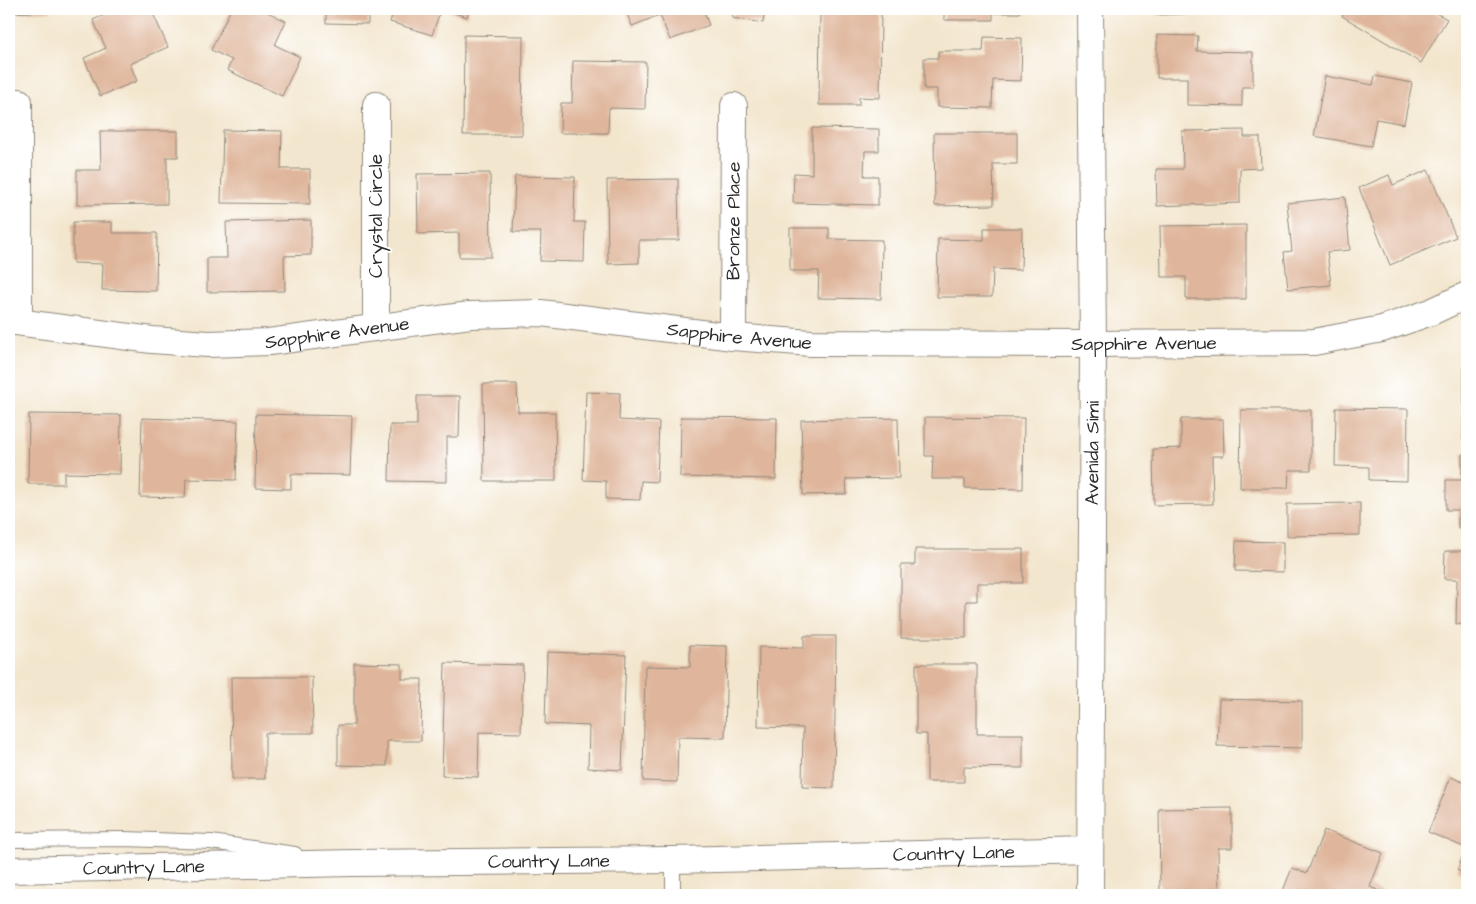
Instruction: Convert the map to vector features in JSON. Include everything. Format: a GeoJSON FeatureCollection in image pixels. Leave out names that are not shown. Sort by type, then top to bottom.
{"type":"FeatureCollection","features":[{"type":"Feature","properties":{"kind":"street","name":"Avenida Simi"},"geometry":{"type":"LineString","coordinates":[[1090,9],[1093,344],[1090,895]]}},
{"type":"Feature","properties":{"kind":"street"},"geometry":{"type":"LineString","coordinates":[[14,321],[19,102]]}},
{"type":"Feature","properties":{"kind":"street","name":"Crystal Circle"},"geometry":{"type":"LineString","coordinates":[[376,105],[376,328]]}},
{"type":"Feature","properties":{"kind":"street","name":"Bronze Place"},"geometry":{"type":"LineString","coordinates":[[733,337],[734,106]]}},
{"type":"Feature","properties":{"kind":"street","name":"Sapphire Avenue"},"geometry":{"type":"LineString","coordinates":[[14,321],[152,340],[208,344],[269,342],[470,315],[541,313],[733,337],[811,343],[1093,344],[1314,342],[1382,329],[1431,312],[1467,295]]}},
{"type":"Feature","properties":{"kind":"street","name":"Country Lane"},"geometry":{"type":"LineString","coordinates":[[9,870],[353,863],[673,860],[1090,850]]}},
{"type":"Feature","properties":{"kind":"lane"},"geometry":{"type":"LineString","coordinates":[[9,840],[125,839],[210,842],[353,863]]}},
{"type":"Feature","properties":{"kind":"lane"},"geometry":{"type":"LineString","coordinates":[[673,860],[673,895]]}},
{"type":"Feature","properties":{"kind":"building"},"geometry":{"type":"Polygon","coordinates":[[[9,9],[50,9],[51,11],[9,13],[9,9]]]}},
{"type":"Feature","properties":{"kind":"building"},"geometry":{"type":"Polygon","coordinates":[[[118,9],[151,9],[168,47],[130,64],[137,81],[100,96],[84,58],[106,48],[93,20],[118,9]]]}},
{"type":"Feature","properties":{"kind":"building"},"geometry":{"type":"Polygon","coordinates":[[[231,9],[261,9],[286,21],[275,45],[300,57],[282,96],[227,70],[232,60],[211,50],[231,9]]]}},
{"type":"Feature","properties":{"kind":"building"},"geometry":{"type":"Polygon","coordinates":[[[326,9],[368,9],[368,24],[326,23],[326,9]]]}},
{"type":"Feature","properties":{"kind":"building"},"geometry":{"type":"Polygon","coordinates":[[[394,9],[441,9],[432,35],[390,22],[394,9]]]}},
{"type":"Feature","properties":{"kind":"building"},"geometry":{"type":"Polygon","coordinates":[[[442,9],[469,9],[467,17],[442,9]]]}},
{"type":"Feature","properties":{"kind":"building"},"geometry":{"type":"Polygon","coordinates":[[[625,9],[703,9],[709,25],[670,40],[660,15],[632,26],[625,9]]]}},
{"type":"Feature","properties":{"kind":"building"},"geometry":{"type":"Polygon","coordinates":[[[734,9],[765,9],[763,23],[732,18],[734,9]]]}},
{"type":"Feature","properties":{"kind":"building"},"geometry":{"type":"Polygon","coordinates":[[[820,9],[881,9],[880,98],[859,97],[859,105],[819,105],[820,9]]]}},
{"type":"Feature","properties":{"kind":"building"},"geometry":{"type":"Polygon","coordinates":[[[944,9],[1020,9],[1020,13],[993,13],[993,20],[944,20],[944,9]]]}},
{"type":"Feature","properties":{"kind":"building"},"geometry":{"type":"Polygon","coordinates":[[[1156,9],[1241,9],[1241,12],[1156,15],[1156,9]]]}},
{"type":"Feature","properties":{"kind":"building"},"geometry":{"type":"Polygon","coordinates":[[[1347,9],[1428,9],[1447,19],[1421,63],[1342,16],[1347,9]]]}},
{"type":"Feature","properties":{"kind":"building"},"geometry":{"type":"Polygon","coordinates":[[[464,35],[523,36],[522,135],[463,135],[464,35]]]}},
{"type":"Feature","properties":{"kind":"building"},"geometry":{"type":"Polygon","coordinates":[[[1157,35],[1198,36],[1197,51],[1253,52],[1253,87],[1242,87],[1242,106],[1187,105],[1187,78],[1157,78],[1157,35]]]}},
{"type":"Feature","properties":{"kind":"building"},"geometry":{"type":"Polygon","coordinates":[[[984,37],[1022,38],[1021,81],[993,80],[992,108],[937,107],[937,89],[924,89],[924,58],[938,58],[938,51],[983,51],[984,37]]]}},
{"type":"Feature","properties":{"kind":"building"},"geometry":{"type":"Polygon","coordinates":[[[573,61],[646,62],[645,109],[609,108],[608,133],[560,133],[561,103],[572,103],[573,61]]]}},
{"type":"Feature","properties":{"kind":"building"},"geometry":{"type":"Polygon","coordinates":[[[1325,76],[1373,85],[1375,76],[1412,83],[1404,124],[1376,119],[1371,146],[1314,136],[1325,76]]]}},
{"type":"Feature","properties":{"kind":"building"},"geometry":{"type":"Polygon","coordinates":[[[812,128],[879,129],[879,151],[865,151],[864,176],[878,176],[878,205],[793,203],[794,173],[812,174],[812,128]]]}},
{"type":"Feature","properties":{"kind":"building"},"geometry":{"type":"Polygon","coordinates":[[[223,130],[282,131],[281,169],[310,169],[310,204],[221,203],[223,130]]]}},
{"type":"Feature","properties":{"kind":"building"},"geometry":{"type":"Polygon","coordinates":[[[1244,130],[1244,137],[1260,137],[1261,168],[1240,169],[1240,203],[1157,206],[1156,169],[1183,169],[1182,131],[1244,130]]]}},
{"type":"Feature","properties":{"kind":"building"},"geometry":{"type":"Polygon","coordinates":[[[100,131],[178,131],[178,157],[167,157],[167,204],[77,205],[77,170],[101,170],[100,131]]]}},
{"type":"Feature","properties":{"kind":"building"},"geometry":{"type":"Polygon","coordinates":[[[934,133],[1017,133],[1017,164],[993,164],[994,205],[935,206],[934,133]]]}},
{"type":"Feature","properties":{"kind":"building"},"geometry":{"type":"Polygon","coordinates":[[[1428,170],[1456,237],[1390,265],[1359,188],[1389,175],[1393,185],[1428,170]]]}},
{"type":"Feature","properties":{"kind":"building"},"geometry":{"type":"Polygon","coordinates":[[[490,173],[491,257],[459,257],[459,233],[418,234],[417,174],[490,173]]]}},
{"type":"Feature","properties":{"kind":"building"},"geometry":{"type":"Polygon","coordinates":[[[515,176],[575,177],[574,222],[585,222],[584,262],[540,261],[541,232],[513,232],[515,176]]]}},
{"type":"Feature","properties":{"kind":"building"},"geometry":{"type":"Polygon","coordinates":[[[678,179],[679,240],[639,240],[639,263],[608,264],[607,180],[678,179]]]}},
{"type":"Feature","properties":{"kind":"building"},"geometry":{"type":"Polygon","coordinates":[[[1345,197],[1350,250],[1327,252],[1331,285],[1288,289],[1284,252],[1292,251],[1287,203],[1345,197]]]}},
{"type":"Feature","properties":{"kind":"building"},"geometry":{"type":"Polygon","coordinates":[[[311,220],[311,255],[284,256],[285,291],[207,292],[207,258],[227,258],[226,222],[311,220]]]}},
{"type":"Feature","properties":{"kind":"building"},"geometry":{"type":"Polygon","coordinates":[[[73,222],[112,222],[112,233],[157,233],[156,291],[102,290],[103,264],[73,263],[73,222]]]}},
{"type":"Feature","properties":{"kind":"building"},"geometry":{"type":"Polygon","coordinates":[[[1246,225],[1246,299],[1186,299],[1186,277],[1161,277],[1160,226],[1246,225]]]}},
{"type":"Feature","properties":{"kind":"building"},"geometry":{"type":"Polygon","coordinates":[[[790,228],[829,228],[829,239],[882,240],[881,299],[818,298],[819,271],[790,271],[790,228]]]}},
{"type":"Feature","properties":{"kind":"building"},"geometry":{"type":"Polygon","coordinates":[[[984,228],[1022,228],[1021,270],[993,269],[992,297],[937,297],[938,239],[984,240],[984,228]]]}},
{"type":"Feature","properties":{"kind":"building"},"geometry":{"type":"Polygon","coordinates":[[[1464,362],[1467,362],[1467,438],[1463,438],[1464,362]]]}},
{"type":"Feature","properties":{"kind":"building"},"geometry":{"type":"Polygon","coordinates":[[[483,384],[517,384],[518,412],[555,412],[556,481],[484,481],[483,384]]]}},
{"type":"Feature","properties":{"kind":"building"},"geometry":{"type":"Polygon","coordinates":[[[586,392],[620,393],[619,420],[659,422],[657,482],[641,481],[640,500],[606,499],[606,481],[583,480],[586,392]]]}},
{"type":"Feature","properties":{"kind":"building"},"geometry":{"type":"Polygon","coordinates":[[[417,396],[460,396],[459,437],[447,437],[447,482],[389,481],[390,425],[417,425],[417,396]]]}},
{"type":"Feature","properties":{"kind":"building"},"geometry":{"type":"Polygon","coordinates":[[[1336,408],[1408,409],[1407,481],[1369,480],[1369,467],[1335,466],[1336,408]]]}},
{"type":"Feature","properties":{"kind":"building"},"geometry":{"type":"Polygon","coordinates":[[[1241,410],[1311,410],[1311,470],[1289,470],[1288,488],[1240,488],[1241,410]]]}},
{"type":"Feature","properties":{"kind":"building"},"geometry":{"type":"Polygon","coordinates":[[[29,414],[121,415],[120,474],[64,473],[64,484],[28,484],[29,414]]]}},
{"type":"Feature","properties":{"kind":"building"},"geometry":{"type":"Polygon","coordinates":[[[256,414],[352,416],[350,475],[291,474],[291,489],[255,488],[256,414]]]}},
{"type":"Feature","properties":{"kind":"building"},"geometry":{"type":"Polygon","coordinates":[[[681,417],[777,418],[776,479],[680,477],[681,417]]]}},
{"type":"Feature","properties":{"kind":"building"},"geometry":{"type":"Polygon","coordinates":[[[925,417],[1024,418],[1023,489],[965,488],[965,479],[932,479],[933,456],[925,456],[925,417]]]}},
{"type":"Feature","properties":{"kind":"building"},"geometry":{"type":"Polygon","coordinates":[[[142,418],[238,421],[236,480],[186,479],[185,498],[140,497],[142,418]]]}},
{"type":"Feature","properties":{"kind":"building"},"geometry":{"type":"Polygon","coordinates":[[[898,418],[899,478],[846,479],[847,494],[803,495],[801,420],[898,418]]]}},
{"type":"Feature","properties":{"kind":"building"},"geometry":{"type":"Polygon","coordinates":[[[1181,419],[1223,419],[1224,456],[1212,456],[1213,504],[1154,505],[1153,449],[1181,448],[1181,419]]]}},
{"type":"Feature","properties":{"kind":"building"},"geometry":{"type":"Polygon","coordinates":[[[1462,454],[1467,454],[1467,528],[1458,528],[1458,510],[1446,510],[1446,480],[1462,480],[1462,454]]]}},
{"type":"Feature","properties":{"kind":"building"},"geometry":{"type":"Polygon","coordinates":[[[1360,503],[1360,535],[1287,536],[1287,504],[1360,503]]]}},
{"type":"Feature","properties":{"kind":"building"},"geometry":{"type":"Polygon","coordinates":[[[1236,541],[1283,542],[1283,572],[1235,571],[1236,541]]]}},
{"type":"Feature","properties":{"kind":"building"},"geometry":{"type":"Polygon","coordinates":[[[915,549],[1023,549],[1023,583],[977,583],[977,601],[966,601],[966,638],[901,638],[901,565],[915,565],[915,549]]]}},
{"type":"Feature","properties":{"kind":"building"},"geometry":{"type":"Polygon","coordinates":[[[1445,551],[1467,551],[1467,625],[1456,624],[1457,579],[1444,579],[1445,551]]]}},
{"type":"Feature","properties":{"kind":"building"},"geometry":{"type":"Polygon","coordinates":[[[804,636],[836,636],[834,788],[802,787],[803,728],[758,727],[759,647],[804,648],[804,636]]]}},
{"type":"Feature","properties":{"kind":"building"},"geometry":{"type":"Polygon","coordinates":[[[690,645],[727,646],[725,738],[678,737],[677,782],[643,781],[645,666],[690,667],[690,645]]]}},
{"type":"Feature","properties":{"kind":"building"},"geometry":{"type":"Polygon","coordinates":[[[547,652],[626,655],[622,770],[588,768],[589,726],[545,724],[547,652]]]}},
{"type":"Feature","properties":{"kind":"building"},"geometry":{"type":"Polygon","coordinates":[[[354,663],[402,664],[402,679],[422,679],[421,741],[387,741],[387,766],[338,765],[338,725],[354,725],[354,663]]]}},
{"type":"Feature","properties":{"kind":"building"},"geometry":{"type":"Polygon","coordinates":[[[445,663],[523,665],[521,733],[479,732],[478,777],[442,776],[445,663]]]}},
{"type":"Feature","properties":{"kind":"building"},"geometry":{"type":"Polygon","coordinates":[[[916,664],[977,664],[977,734],[1023,734],[1023,768],[964,767],[964,782],[927,782],[927,734],[916,734],[916,664]]]}},
{"type":"Feature","properties":{"kind":"building"},"geometry":{"type":"Polygon","coordinates":[[[231,677],[312,677],[313,733],[265,733],[265,779],[232,779],[231,677]]]}},
{"type":"Feature","properties":{"kind":"building"},"geometry":{"type":"Polygon","coordinates":[[[1219,699],[1302,701],[1302,748],[1217,746],[1219,699]]]}},
{"type":"Feature","properties":{"kind":"building"},"geometry":{"type":"Polygon","coordinates":[[[1451,777],[1467,784],[1467,875],[1457,870],[1466,848],[1428,832],[1451,777]]]}},
{"type":"Feature","properties":{"kind":"building"},"geometry":{"type":"Polygon","coordinates":[[[1232,808],[1232,848],[1218,848],[1219,895],[1160,895],[1159,809],[1232,808]]]}},
{"type":"Feature","properties":{"kind":"building"},"geometry":{"type":"Polygon","coordinates":[[[1324,830],[1383,853],[1370,887],[1390,895],[1287,895],[1282,893],[1292,868],[1307,873],[1324,830]]]}}]}
